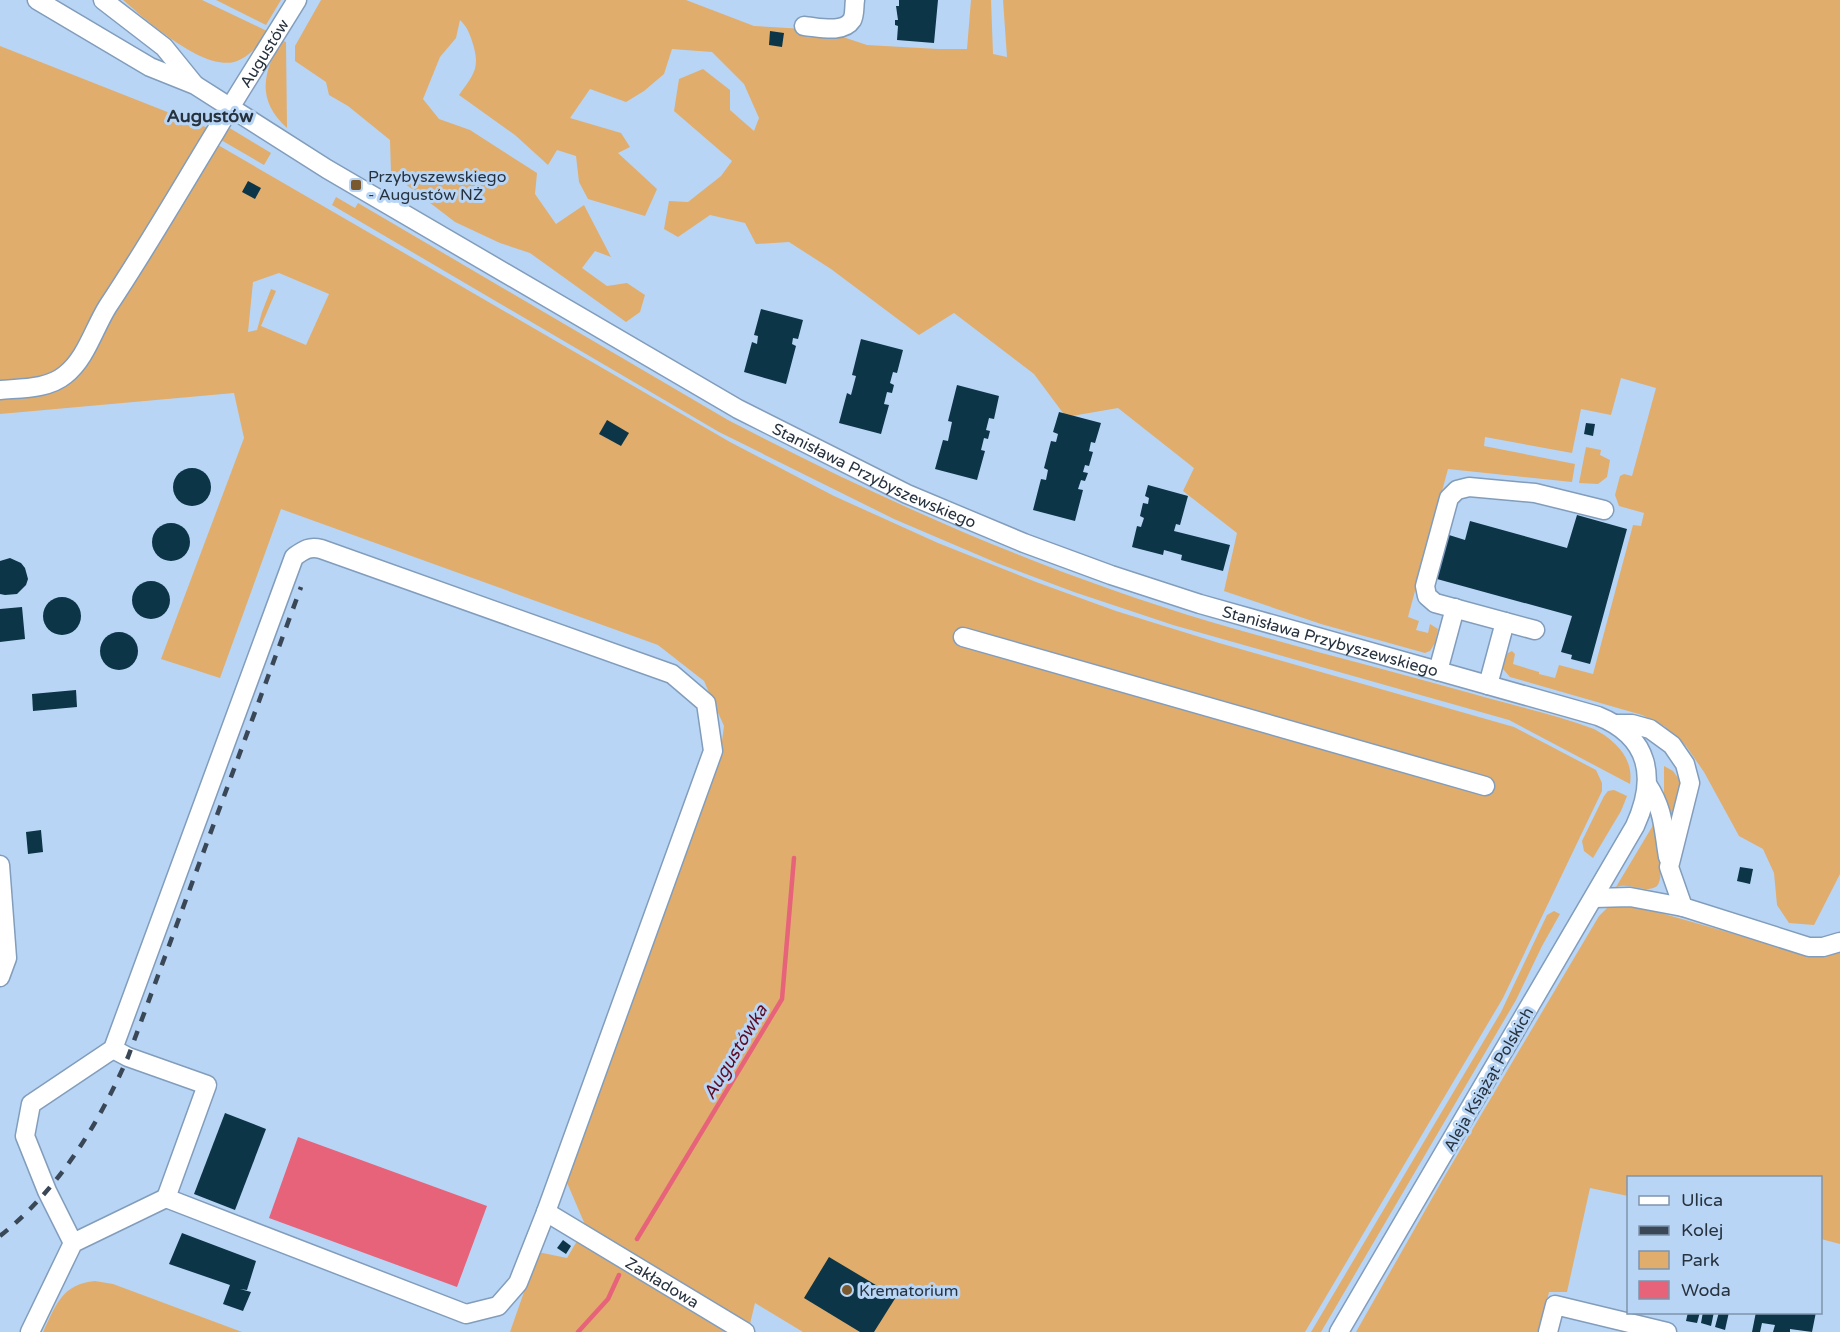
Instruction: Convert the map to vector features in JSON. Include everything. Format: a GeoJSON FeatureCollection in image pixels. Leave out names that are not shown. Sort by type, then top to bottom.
{"type":"FeatureCollection","features":[{"type":"Feature","properties":{"kind":"street","name":"Stanisława Przybyszewskiego"},"geometry":{"type":"LineString","coordinates":[[37,0],[150,67],[195,85],[327,169],[738,409],[907,494],[1024,543],[1111,575],[1240,616],[1598,716],[1616,724],[1632,737],[1642,753],[1646,766],[1647,784],[1642,809],[1635,826]]}},
{"type":"Feature","properties":{"kind":"street","name":"Stanisława Przybyszewskiego"},"geometry":{"type":"LineString","coordinates":[[103,0],[164,47],[195,85]]}},
{"type":"Feature","properties":{"kind":"street","name":"Augustów"},"geometry":{"type":"LineString","coordinates":[[0,390],[55,382],[68,374],[76,364],[105,312],[297,0]]}},
{"type":"Feature","properties":{"kind":"street"},"geometry":{"type":"LineString","coordinates":[[804,26],[830,28],[846,26],[852,21],[855,0]]}},
{"type":"Feature","properties":{"kind":"street"},"geometry":{"type":"LineString","coordinates":[[1535,630],[1431,601],[1426,596],[1425,586],[1449,498],[1457,490],[1469,487],[1535,493],[1604,510]]}},
{"type":"Feature","properties":{"kind":"street"},"geometry":{"type":"LineString","coordinates":[[73,1243],[47,1191],[25,1136],[31,1104],[113,1049],[294,557],[304,549],[312,547],[321,549],[672,674],[706,703],[713,751],[546,1212],[518,1283],[498,1306],[466,1314],[166,1198]]}},
{"type":"Feature","properties":{"kind":"street"},"geometry":{"type":"LineString","coordinates":[[1438,671],[1455,608]]}},
{"type":"Feature","properties":{"kind":"street"},"geometry":{"type":"LineString","coordinates":[[1488,685],[1505,622]]}},
{"type":"Feature","properties":{"kind":"street"},"geometry":{"type":"LineString","coordinates":[[963,637],[1485,786]]}},
{"type":"Feature","properties":{"kind":"street","name":"Stanisława Przybyszewskiego"},"geometry":{"type":"LineString","coordinates":[[1616,724],[1632,724],[1650,729],[1672,746],[1685,764],[1690,783],[1669,867]]}},
{"type":"Feature","properties":{"kind":"street"},"geometry":{"type":"LineString","coordinates":[[1647,784],[1657,800],[1669,867],[1683,908]]}},
{"type":"Feature","properties":{"kind":"street","name":"Aleja Książąt Polskich"},"geometry":{"type":"LineString","coordinates":[[1339,1332],[1635,826]]}},
{"type":"Feature","properties":{"kind":"street"},"geometry":{"type":"LineString","coordinates":[[0,865],[7,958],[0,977]]}},
{"type":"Feature","properties":{"kind":"street"},"geometry":{"type":"LineString","coordinates":[[1594,898],[1630,897],[1683,908],[1809,947],[1823,947],[1840,942]]}},
{"type":"Feature","properties":{"kind":"street"},"geometry":{"type":"LineString","coordinates":[[30,1332],[73,1243],[166,1198],[207,1085],[128,1057],[113,1049]]}},
{"type":"Feature","properties":{"kind":"street","name":"Zakładowa"},"geometry":{"type":"LineString","coordinates":[[546,1212],[745,1332]]}},
{"type":"Feature","properties":{"kind":"street"},"geometry":{"type":"LineString","coordinates":[[1548,1332],[1555,1305],[1667,1332]]}},
{"type":"Feature","properties":{"kind":"green space"},"geometry":{"type":"Polygon","coordinates":[[[123,0],[202,0],[269,32],[244,57],[234,62],[221,62],[206,58],[175,42],[123,0]]]}},
{"type":"Feature","properties":{"kind":"green space"},"geometry":{"type":"Polygon","coordinates":[[[216,0],[281,0],[266,25],[216,0]]]}},
{"type":"Feature","properties":{"kind":"green space"},"geometry":{"type":"Polygon","coordinates":[[[321,0],[686,0],[754,26],[822,30],[867,45],[967,49],[971,0],[991,0],[993,54],[1007,57],[1003,0],[1840,0],[1840,874],[1814,925],[1789,923],[1777,905],[1774,873],[1763,849],[1739,836],[1704,772],[1686,746],[1664,726],[1642,715],[1510,677],[1503,669],[1506,654],[1512,651],[1515,654],[1513,664],[1539,672],[1539,674],[1555,678],[1559,665],[1593,674],[1633,525],[1641,526],[1644,513],[1619,506],[1615,495],[1620,476],[1624,474],[1632,476],[1656,388],[1621,378],[1611,415],[1581,409],[1572,453],[1485,437],[1484,446],[1575,464],[1572,482],[1448,469],[1408,617],[1419,621],[1416,630],[1428,633],[1430,624],[1438,629],[1435,643],[1430,651],[1425,653],[1321,624],[1224,591],[1237,533],[1183,491],[1194,468],[1118,408],[1066,417],[1034,374],[954,313],[919,335],[831,269],[789,242],[756,244],[745,223],[710,215],[678,237],[664,229],[669,201],[688,202],[721,176],[732,161],[674,111],[679,79],[703,69],[730,90],[730,110],[754,131],[759,118],[744,84],[712,52],[672,49],[664,74],[644,91],[626,102],[590,89],[570,118],[621,133],[630,147],[618,153],[657,189],[645,216],[588,199],[579,182],[576,156],[557,150],[548,165],[515,135],[459,95],[472,76],[476,64],[471,38],[460,20],[456,38],[440,57],[423,99],[439,119],[470,130],[537,173],[535,194],[556,224],[584,205],[611,257],[595,251],[582,268],[607,286],[627,283],[645,295],[640,312],[626,322],[530,253],[500,243],[455,222],[391,173],[390,140],[348,106],[329,95],[326,82],[295,61],[295,46],[321,0]]]}},
{"type":"Feature","properties":{"kind":"green space"},"geometry":{"type":"Polygon","coordinates":[[[281,40],[286,42],[287,128],[270,107],[266,86],[270,64],[281,40]]]}},
{"type":"Feature","properties":{"kind":"green space"},"geometry":{"type":"Polygon","coordinates":[[[0,46],[208,128],[218,145],[730,442],[834,496],[938,543],[1116,611],[1219,643],[1514,727],[1596,770],[1602,783],[1602,791],[1503,998],[1305,1332],[803,1332],[755,1303],[749,1328],[586,1227],[565,1178],[719,763],[724,726],[704,681],[658,645],[281,509],[220,678],[161,659],[244,438],[234,393],[0,414],[0,395],[48,389],[73,377],[98,343],[91,330],[73,360],[54,377],[0,381],[0,46]],[[279,273],[253,282],[248,332],[257,330],[271,289],[276,291],[261,326],[306,345],[329,294],[279,273]]]}},
{"type":"Feature","properties":{"kind":"green space"},"geometry":{"type":"Polygon","coordinates":[[[228,127],[271,153],[264,165],[221,140],[228,127]]]}},
{"type":"Feature","properties":{"kind":"green space"},"geometry":{"type":"Polygon","coordinates":[[[336,197],[355,208],[358,203],[728,420],[845,479],[965,533],[1086,581],[1148,602],[1211,622],[1548,714],[1594,729],[1616,744],[1626,758],[1630,784],[1509,720],[1173,625],[997,563],[894,519],[719,432],[332,205],[336,197]]]}},
{"type":"Feature","properties":{"kind":"green space"},"geometry":{"type":"Polygon","coordinates":[[[1586,447],[1601,450],[1600,455],[1610,460],[1607,477],[1598,484],[1579,483],[1586,447]]]}},
{"type":"Feature","properties":{"kind":"green space"},"geometry":{"type":"Polygon","coordinates":[[[1664,766],[1673,771],[1681,782],[1670,828],[1664,793],[1664,766]]]}},
{"type":"Feature","properties":{"kind":"green space"},"geometry":{"type":"Polygon","coordinates":[[[1614,790],[1627,796],[1621,811],[1593,858],[1584,851],[1582,841],[1604,796],[1608,791],[1614,790]]]}},
{"type":"Feature","properties":{"kind":"green space"},"geometry":{"type":"Polygon","coordinates":[[[1655,817],[1661,864],[1660,881],[1654,888],[1648,889],[1616,887],[1652,827],[1655,817]]]}},
{"type":"Feature","properties":{"kind":"green space"},"geometry":{"type":"Polygon","coordinates":[[[1629,904],[1808,955],[1840,951],[1840,1244],[1822,1239],[1822,1176],[1627,1176],[1627,1196],[1590,1188],[1567,1292],[1549,1292],[1540,1332],[1356,1332],[1443,1179],[1599,916],[1608,907],[1629,904]]]}},
{"type":"Feature","properties":{"kind":"green space"},"geometry":{"type":"Polygon","coordinates":[[[1554,911],[1560,914],[1516,1000],[1321,1332],[1311,1332],[1501,1012],[1547,915],[1554,911]]]}},
{"type":"Feature","properties":{"kind":"green space"},"geometry":{"type":"Polygon","coordinates":[[[577,1241],[733,1332],[510,1332],[538,1252],[567,1258],[577,1241]]]}},
{"type":"Feature","properties":{"kind":"green space"},"geometry":{"type":"Polygon","coordinates":[[[95,1281],[113,1284],[242,1332],[43,1332],[56,1305],[67,1291],[75,1286],[95,1281]]]}},
{"type":"Feature","properties":{"kind":"water"},"geometry":{"type":"Polygon","coordinates":[[[298,1137],[487,1206],[457,1287],[269,1218],[298,1137]]]}},
{"type":"Feature","properties":{"kind":"building"},"geometry":{"type":"Polygon","coordinates":[[[899,0],[938,0],[934,43],[897,40],[898,26],[895,25],[895,20],[898,20],[896,6],[899,6],[899,0]]]}},
{"type":"Feature","properties":{"kind":"building"},"geometry":{"type":"Polygon","coordinates":[[[770,31],[784,33],[782,47],[769,45],[770,31]]]}},
{"type":"Feature","properties":{"kind":"building"},"geometry":{"type":"Polygon","coordinates":[[[248,181],[261,188],[255,199],[242,192],[248,181]]]}},
{"type":"Feature","properties":{"kind":"building"},"geometry":{"type":"Polygon","coordinates":[[[761,309],[803,320],[798,339],[793,338],[792,344],[796,346],[786,384],[744,372],[752,342],[757,344],[758,336],[754,335],[761,309]]]}},
{"type":"Feature","properties":{"kind":"building"},"geometry":{"type":"Polygon","coordinates":[[[861,339],[903,350],[897,373],[893,372],[890,383],[894,385],[892,393],[887,392],[884,404],[889,405],[881,434],[839,423],[847,393],[851,395],[856,376],[852,375],[861,339]]]}},
{"type":"Feature","properties":{"kind":"building"},"geometry":{"type":"Polygon","coordinates":[[[957,385],[999,396],[994,419],[989,418],[986,430],[990,431],[988,439],[984,438],[981,450],[985,451],[977,480],[935,469],[943,440],[948,441],[952,422],[948,421],[957,385]]]}},
{"type":"Feature","properties":{"kind":"building"},"geometry":{"type":"Polygon","coordinates":[[[1059,412],[1101,423],[1095,443],[1091,442],[1089,451],[1093,452],[1089,466],[1085,465],[1083,472],[1088,473],[1085,481],[1081,480],[1078,489],[1083,490],[1075,521],[1033,510],[1041,479],[1046,480],[1048,470],[1044,468],[1051,441],[1056,442],[1058,434],[1053,432],[1059,412]]]}},
{"type":"Feature","properties":{"kind":"building"},"geometry":{"type":"Polygon","coordinates":[[[607,420],[629,433],[621,446],[599,434],[607,420]]]}},
{"type":"Feature","properties":{"kind":"building"},"geometry":{"type":"Polygon","coordinates":[[[1586,423],[1595,424],[1593,436],[1584,434],[1586,423]]]}},
{"type":"Feature","properties":{"kind":"building"},"geometry":{"type":"Polygon","coordinates":[[[192,468],[205,474],[211,487],[205,500],[192,506],[179,500],[173,487],[179,474],[192,468]]]}},
{"type":"Feature","properties":{"kind":"building"},"geometry":{"type":"Polygon","coordinates":[[[1148,485],[1188,496],[1180,525],[1176,524],[1174,531],[1230,545],[1223,571],[1181,560],[1182,555],[1164,550],[1163,555],[1132,547],[1137,526],[1141,527],[1144,518],[1140,516],[1143,503],[1148,504],[1149,498],[1145,496],[1148,485]]]}},
{"type":"Feature","properties":{"kind":"building"},"geometry":{"type":"Polygon","coordinates":[[[1577,515],[1627,529],[1590,664],[1571,659],[1572,655],[1561,652],[1572,616],[1437,579],[1449,535],[1465,540],[1470,521],[1567,548],[1577,515]]]}},
{"type":"Feature","properties":{"kind":"building"},"geometry":{"type":"Polygon","coordinates":[[[171,523],[184,529],[190,542],[184,555],[171,561],[158,555],[152,542],[158,529],[171,523]]]}},
{"type":"Feature","properties":{"kind":"building"},"geometry":{"type":"Polygon","coordinates":[[[10,558],[21,563],[28,579],[26,585],[17,594],[0,594],[0,561],[10,558]]]}},
{"type":"Feature","properties":{"kind":"building"},"geometry":{"type":"Polygon","coordinates":[[[151,581],[164,587],[170,600],[164,613],[151,619],[138,613],[132,600],[138,587],[151,581]]]}},
{"type":"Feature","properties":{"kind":"building"},"geometry":{"type":"Polygon","coordinates":[[[62,597],[75,603],[81,616],[75,629],[62,635],[49,629],[43,616],[49,603],[62,597]]]}},
{"type":"Feature","properties":{"kind":"building"},"geometry":{"type":"Polygon","coordinates":[[[22,607],[25,639],[0,642],[0,609],[22,607]]]}},
{"type":"Feature","properties":{"kind":"building"},"geometry":{"type":"Polygon","coordinates":[[[119,632],[132,638],[138,651],[132,664],[119,670],[106,664],[100,651],[106,638],[119,632]]]}},
{"type":"Feature","properties":{"kind":"building"},"geometry":{"type":"Polygon","coordinates":[[[76,690],[77,707],[33,711],[32,694],[76,690]]]}},
{"type":"Feature","properties":{"kind":"building"},"geometry":{"type":"Polygon","coordinates":[[[41,830],[43,852],[28,854],[26,832],[41,830]]]}},
{"type":"Feature","properties":{"kind":"building"},"geometry":{"type":"Polygon","coordinates":[[[1740,867],[1753,869],[1750,884],[1737,881],[1740,867]]]}},
{"type":"Feature","properties":{"kind":"building"},"geometry":{"type":"Polygon","coordinates":[[[225,1113],[266,1129],[235,1210],[194,1194],[225,1113]]]}},
{"type":"Feature","properties":{"kind":"building"},"geometry":{"type":"Polygon","coordinates":[[[182,1233],[256,1261],[247,1290],[240,1289],[251,1292],[243,1311],[223,1304],[230,1285],[169,1264],[182,1233]]]}},
{"type":"Feature","properties":{"kind":"building"},"geometry":{"type":"Polygon","coordinates":[[[563,1240],[571,1246],[566,1254],[557,1248],[563,1240]]]}},
{"type":"Feature","properties":{"kind":"building","name":"Krematorium"},"geometry":{"type":"Polygon","coordinates":[[[829,1257],[896,1297],[874,1332],[860,1332],[804,1298],[829,1257]]]}},
{"type":"Feature","properties":{"kind":"building"},"geometry":{"type":"Polygon","coordinates":[[[1688,1314],[1699,1314],[1697,1323],[1686,1321],[1688,1314]]]}},
{"type":"Feature","properties":{"kind":"building"},"geometry":{"type":"Polygon","coordinates":[[[1703,1314],[1714,1314],[1711,1326],[1701,1323],[1703,1314]]]}},
{"type":"Feature","properties":{"kind":"building"},"geometry":{"type":"Polygon","coordinates":[[[1718,1314],[1729,1314],[1725,1330],[1715,1327],[1718,1314]]]}},
{"type":"Feature","properties":{"kind":"building"},"geometry":{"type":"Polygon","coordinates":[[[1756,1314],[1816,1314],[1812,1332],[1790,1329],[1790,1332],[1773,1332],[1775,1325],[1762,1323],[1760,1332],[1752,1332],[1756,1314]]]}},
{"type":"Feature","properties":{"kind":"waterway","name":"Augustówka"},"geometry":{"type":"LineString","coordinates":[[637,1239],[782,999],[794,858]]}},
{"type":"Feature","properties":{"kind":"waterway","name":"Augustówka"},"geometry":{"type":"LineString","coordinates":[[578,1332],[608,1299],[619,1275]]}},
{"type":"Feature","properties":{"kind":"railway"},"geometry":{"type":"LineString","coordinates":[[0,1236],[21,1218],[59,1177],[104,1107],[128,1057],[301,587]]}},
{"type":"Feature","properties":{"kind":"place","name":"Przybyszewskiego - Augustów NŻ"},"geometry":{"type":"Point","coordinates":[356,185]}},
{"type":"Feature","properties":{"kind":"place","name":"Krematorium"},"geometry":{"type":"Point","coordinates":[847,1290]}},
{"type":"Feature","properties":{"kind":"district","name":"Augustów"},"geometry":{"type":"Point","coordinates":[210,116]}}]}
